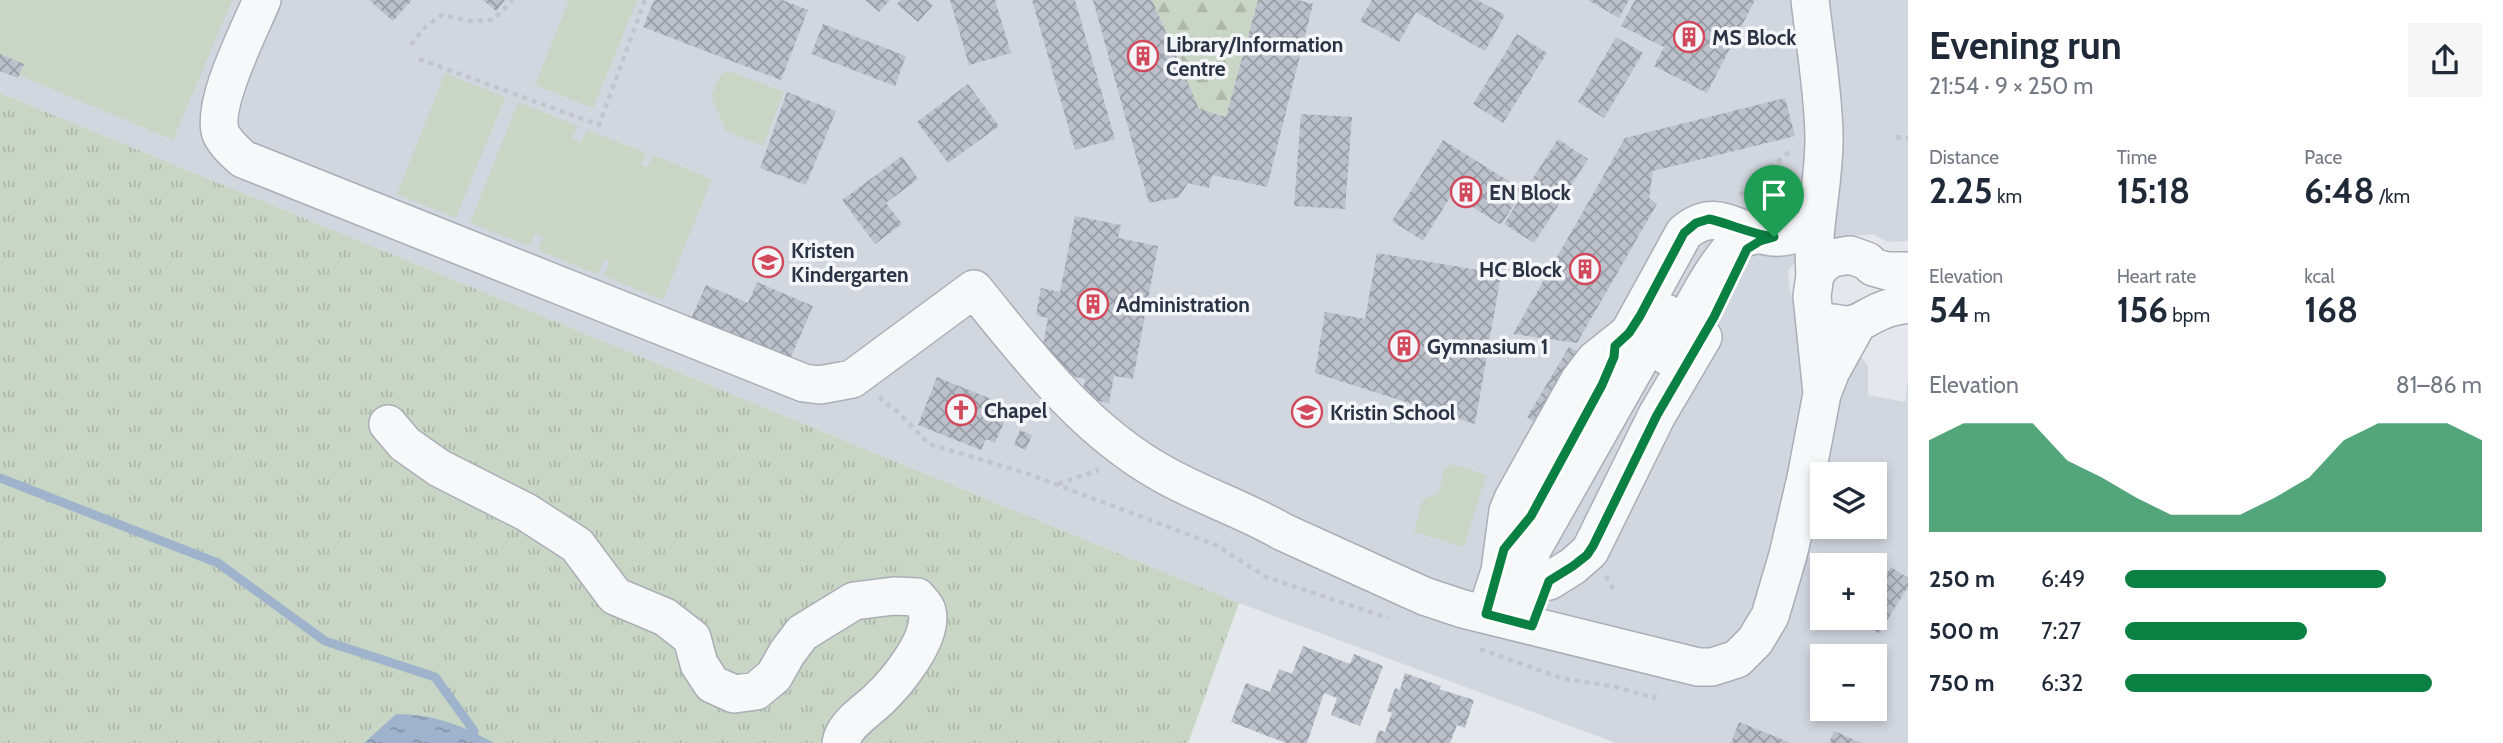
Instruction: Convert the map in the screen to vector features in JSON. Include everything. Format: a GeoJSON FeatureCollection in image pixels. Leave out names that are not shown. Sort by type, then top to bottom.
{"type":"FeatureCollection","features":[{"type":"Feature","properties":{"kind":"lane"},"geometry":{"type":"LineString","coordinates":[[261,0],[222,97],[219,116],[221,133],[229,146],[243,159],[804,383],[820,386],[852,379],[974,289],[1030,359],[1077,408],[1126,450],[1163,474],[1283,533],[1501,627],[1698,667],[1725,664],[1745,652],[1762,631],[1775,602],[1788,555],[1812,453],[1822,394],[1836,361],[1857,324]]}},
{"type":"Feature","properties":{"kind":"lane"},"geometry":{"type":"LineString","coordinates":[[1810,0],[1824,135],[1821,199],[1813,249],[1822,394]]}},
{"type":"Feature","properties":{"kind":"lane"},"geometry":{"type":"LineString","coordinates":[[1501,627],[1508,511],[1583,375],[1595,359],[1629,333],[1684,233],[1696,223],[1709,219],[1758,234]]}},
{"type":"Feature","properties":{"kind":"lane"},"geometry":{"type":"LineString","coordinates":[[1501,627],[1533,548],[1699,252],[1712,241],[1729,233],[1792,235],[1816,226]]}},
{"type":"Feature","properties":{"kind":"lane"},"geometry":{"type":"LineString","coordinates":[[1501,627],[1549,581],[1572,527],[1702,292],[1733,245],[1745,237],[1758,234]]}},
{"type":"Feature","properties":{"kind":"lane"},"geometry":{"type":"LineString","coordinates":[[1908,271],[1887,271],[1850,255],[1832,258],[1822,265],[1814,289],[1828,320],[1846,326],[1857,324],[1877,312],[1908,304]]}},
{"type":"Feature","properties":{"kind":"lane"},"geometry":{"type":"LineString","coordinates":[[388,424],[405,444],[439,468],[526,512],[577,545],[615,596],[665,617],[692,638],[699,664],[712,684],[734,694],[757,691],[774,676],[802,633],[853,601],[894,596],[917,597],[927,610],[927,628],[915,654],[882,697],[842,733],[841,743]]}},
{"type":"Feature","properties":{"kind":"path"},"geometry":{"type":"LineString","coordinates":[[411,45],[425,27],[442,15],[469,21],[493,20],[513,0]]}},
{"type":"Feature","properties":{"kind":"path"},"geometry":{"type":"LineString","coordinates":[[419,59],[599,125],[645,0]]}},
{"type":"Feature","properties":{"kind":"path"},"geometry":{"type":"LineString","coordinates":[[1895,137],[1908,138]]}},
{"type":"Feature","properties":{"kind":"path"},"geometry":{"type":"LineString","coordinates":[[852,379],[900,413],[929,444],[1057,485],[1216,545],[1266,578],[1398,621]]}},
{"type":"Feature","properties":{"kind":"path"},"geometry":{"type":"LineString","coordinates":[[1057,485],[1107,467],[1126,450]]}},
{"type":"Feature","properties":{"kind":"path"},"geometry":{"type":"LineString","coordinates":[[1501,627],[1564,678],[1613,685],[1654,698],[1663,659]]}},
{"type":"Feature","properties":{"kind":"shaded area","name":"Kristin School"},"geometry":{"type":"Polygon","coordinates":[[[0,0],[1908,0],[1908,241],[1888,242],[1873,234],[1841,237],[1806,253],[1788,270],[1790,291],[1799,316],[1856,350],[1868,366],[1868,395],[1905,402],[1908,377],[1908,743],[1616,743],[1239,603],[0,93],[0,0]]]}},
{"type":"Feature","properties":{"kind":"green space"},"geometry":{"type":"Polygon","coordinates":[[[0,0],[232,0],[173,140],[0,67],[0,0]]]}},
{"type":"Feature","properties":{"kind":"green space"},"geometry":{"type":"Polygon","coordinates":[[[569,0],[637,0],[593,108],[535,85],[569,0]]]}},
{"type":"Feature","properties":{"kind":"green space"},"geometry":{"type":"Polygon","coordinates":[[[1152,0],[1258,0],[1226,117],[1199,109],[1152,0]]]}},
{"type":"Feature","properties":{"kind":"green space"},"geometry":{"type":"Polygon","coordinates":[[[728,71],[784,92],[763,146],[726,131],[711,96],[721,74],[728,71]]]}},
{"type":"Feature","properties":{"kind":"green space"},"geometry":{"type":"Polygon","coordinates":[[[445,73],[505,97],[456,218],[397,194],[445,73]]]}},
{"type":"Feature","properties":{"kind":"green space"},"geometry":{"type":"Polygon","coordinates":[[[0,93],[1239,603],[1188,743],[0,743],[0,93]]]}},
{"type":"Feature","properties":{"kind":"green space"},"geometry":{"type":"Polygon","coordinates":[[[518,102],[578,126],[572,139],[581,143],[587,130],[646,153],[641,165],[647,168],[653,155],[712,179],[663,300],[604,276],[610,262],[604,259],[597,274],[538,250],[543,237],[535,233],[529,246],[470,223],[518,102]]]}},
{"type":"Feature","properties":{"kind":"green space"},"geometry":{"type":"Polygon","coordinates":[[[1453,464],[1486,475],[1464,547],[1414,532],[1423,500],[1439,493],[1444,469],[1453,464]]]}},
{"type":"Feature","properties":{"kind":"water"},"geometry":{"type":"Polygon","coordinates":[[[396,714],[422,716],[446,722],[494,743],[364,743],[396,714]]]}},
{"type":"Feature","properties":{"kind":"building"},"geometry":{"type":"Polygon","coordinates":[[[369,0],[412,0],[393,21],[369,0]]]}},
{"type":"Feature","properties":{"kind":"building"},"geometry":{"type":"Polygon","coordinates":[[[483,0],[505,0],[496,11],[483,0]]]}},
{"type":"Feature","properties":{"kind":"building"},"geometry":{"type":"Polygon","coordinates":[[[654,0],[782,0],[808,10],[781,80],[643,27],[654,0]]]}},
{"type":"Feature","properties":{"kind":"building"},"geometry":{"type":"Polygon","coordinates":[[[865,0],[890,0],[879,12],[865,0]]]}},
{"type":"Feature","properties":{"kind":"building"},"geometry":{"type":"Polygon","coordinates":[[[901,0],[927,0],[933,5],[918,22],[897,4],[901,0]]]}},
{"type":"Feature","properties":{"kind":"building"},"geometry":{"type":"Polygon","coordinates":[[[950,0],[995,0],[1011,53],[969,65],[950,0]]]}},
{"type":"Feature","properties":{"kind":"building"},"geometry":{"type":"Polygon","coordinates":[[[1032,0],[1075,0],[1115,139],[1075,150],[1032,0]]]}},
{"type":"Feature","properties":{"kind":"building","name":"Library/Information Centre"},"geometry":{"type":"Polygon","coordinates":[[[1093,0],[1152,0],[1199,109],[1226,117],[1258,0],[1298,0],[1313,4],[1267,187],[1212,175],[1209,188],[1188,183],[1179,197],[1149,203],[1093,0]]]}},
{"type":"Feature","properties":{"kind":"building"},"geometry":{"type":"Polygon","coordinates":[[[1372,0],[1477,0],[1505,15],[1485,51],[1416,12],[1399,42],[1360,21],[1372,0]]]}},
{"type":"Feature","properties":{"kind":"building"},"geometry":{"type":"Polygon","coordinates":[[[1588,0],[1629,0],[1619,18],[1588,0]]]}},
{"type":"Feature","properties":{"kind":"building","name":"MS Block"},"geometry":{"type":"Polygon","coordinates":[[[1635,0],[1755,0],[1707,93],[1654,66],[1664,47],[1621,26],[1635,0]]]}},
{"type":"Feature","properties":{"kind":"building"},"geometry":{"type":"Polygon","coordinates":[[[823,24],[906,56],[895,86],[811,54],[823,24]]]}},
{"type":"Feature","properties":{"kind":"building","name":"EN Block"},"geometry":{"type":"Polygon","coordinates":[[[1517,34],[1547,53],[1503,123],[1473,104],[1517,34]]]}},
{"type":"Feature","properties":{"kind":"building"},"geometry":{"type":"Polygon","coordinates":[[[1616,37],[1643,53],[1604,118],[1578,102],[1616,37]]]}},
{"type":"Feature","properties":{"kind":"building"},"geometry":{"type":"Polygon","coordinates":[[[0,54],[24,64],[18,78],[0,71],[0,54]]]}},
{"type":"Feature","properties":{"kind":"building"},"geometry":{"type":"Polygon","coordinates":[[[968,84],[999,126],[948,163],[917,122],[968,84]]]}},
{"type":"Feature","properties":{"kind":"building"},"geometry":{"type":"Polygon","coordinates":[[[787,92],[836,111],[806,185],[760,168],[787,92]]]}},
{"type":"Feature","properties":{"kind":"building","name":"HC Block"},"geometry":{"type":"Polygon","coordinates":[[[1785,98],[1795,136],[1653,171],[1649,198],[1657,204],[1577,343],[1513,334],[1625,138],[1785,98]]]}},
{"type":"Feature","properties":{"kind":"building"},"geometry":{"type":"Polygon","coordinates":[[[1301,114],[1352,117],[1345,209],[1294,206],[1301,114]]]}},
{"type":"Feature","properties":{"kind":"building"},"geometry":{"type":"Polygon","coordinates":[[[1558,139],[1588,159],[1534,243],[1504,224],[1558,139]]]}},
{"type":"Feature","properties":{"kind":"building","name":"EN Block"},"geometry":{"type":"Polygon","coordinates":[[[1443,140],[1523,190],[1501,225],[1452,194],[1423,241],[1392,221],[1443,140]]]}},
{"type":"Feature","properties":{"kind":"building"},"geometry":{"type":"Polygon","coordinates":[[[902,156],[918,179],[886,203],[902,224],[875,244],[842,200],[902,156]]]}},
{"type":"Feature","properties":{"kind":"building","name":"Administration"},"geometry":{"type":"Polygon","coordinates":[[[1075,216],[1121,225],[1118,238],[1158,246],[1133,379],[1114,376],[1109,403],[1082,398],[1085,379],[1052,372],[1040,361],[1048,318],[1036,315],[1041,288],[1060,292],[1075,216]]]}},
{"type":"Feature","properties":{"kind":"building","name":"Gymnasium 1"},"geometry":{"type":"Polygon","coordinates":[[[1377,253],[1501,274],[1475,424],[1315,373],[1325,312],[1365,319],[1377,253]]]}},
{"type":"Feature","properties":{"kind":"building"},"geometry":{"type":"Polygon","coordinates":[[[757,282],[813,306],[788,364],[690,321],[706,285],[748,303],[757,282]]]}},
{"type":"Feature","properties":{"kind":"building"},"geometry":{"type":"Polygon","coordinates":[[[1569,347],[1584,355],[1542,427],[1527,417],[1569,347]]]}},
{"type":"Feature","properties":{"kind":"building","name":"Chapel"},"geometry":{"type":"Polygon","coordinates":[[[937,377],[1001,403],[996,417],[1005,420],[995,443],[986,439],[981,450],[918,425],[937,377]]]}},
{"type":"Feature","properties":{"kind":"building"},"geometry":{"type":"Polygon","coordinates":[[[1020,430],[1032,435],[1026,450],[1014,445],[1020,430]]]}},
{"type":"Feature","properties":{"kind":"building"},"geometry":{"type":"Polygon","coordinates":[[[1891,567],[1908,578],[1908,587],[1887,620],[1887,573],[1891,567]]]}},
{"type":"Feature","properties":{"kind":"building"},"geometry":{"type":"Polygon","coordinates":[[[1303,646],[1350,664],[1354,654],[1383,666],[1360,726],[1331,715],[1337,698],[1324,693],[1307,743],[1286,743],[1231,722],[1246,683],[1270,692],[1279,669],[1292,674],[1303,646]]]}},
{"type":"Feature","properties":{"kind":"building"},"geometry":{"type":"Polygon","coordinates":[[[1405,673],[1441,686],[1439,689],[1474,700],[1465,728],[1457,725],[1450,743],[1375,743],[1379,730],[1385,732],[1392,713],[1387,711],[1395,688],[1400,690],[1405,673]]]}},
{"type":"Feature","properties":{"kind":"building"},"geometry":{"type":"Polygon","coordinates":[[[1739,722],[1791,743],[1731,743],[1739,722]]]}},
{"type":"Feature","properties":{"kind":"building"},"geometry":{"type":"Polygon","coordinates":[[[1834,731],[1862,743],[1829,743],[1834,731]]]}},
{"type":"Feature","properties":{"kind":"waterway"},"geometry":{"type":"LineString","coordinates":[[0,478],[218,563],[325,641],[435,677],[474,731]]}},
{"type":"Feature","properties":{"kind":"place","name":"MS Block"},"geometry":{"type":"Point","coordinates":[1689,37]}},
{"type":"Feature","properties":{"kind":"place","name":"Library/Information Centre"},"geometry":{"type":"Point","coordinates":[1143,56]}},
{"type":"Feature","properties":{"kind":"place","name":"EN Block"},"geometry":{"type":"Point","coordinates":[1466,192]}},
{"type":"Feature","properties":{"kind":"place","name":"Kristen Kindergarten"},"geometry":{"type":"Point","coordinates":[768,262]}},
{"type":"Feature","properties":{"kind":"place","name":"HC Block"},"geometry":{"type":"Point","coordinates":[1585,269]}},
{"type":"Feature","properties":{"kind":"place","name":"Administration"},"geometry":{"type":"Point","coordinates":[1093,304]}},
{"type":"Feature","properties":{"kind":"place","name":"Gymnasium 1"},"geometry":{"type":"Point","coordinates":[1404,346]}},
{"type":"Feature","properties":{"kind":"place","name":"Chapel"},"geometry":{"type":"Point","coordinates":[961,410]}},
{"type":"Feature","properties":{"kind":"place","name":"Kristin School"},"geometry":{"type":"Point","coordinates":[1307,412]}},
{"type":"Feature","properties":{"kind":"route"},"geometry":{"type":"LineString","coordinates":[[1709,219],[1756,235],[1774,237],[1747,249],[1714,317],[1657,415],[1587,555],[1549,581],[1532,626],[1486,614],[1504,549],[1531,516],[1602,385],[1614,357],[1615,346],[1629,333],[1640,316],[1684,233],[1696,223],[1709,219]]}}]}
